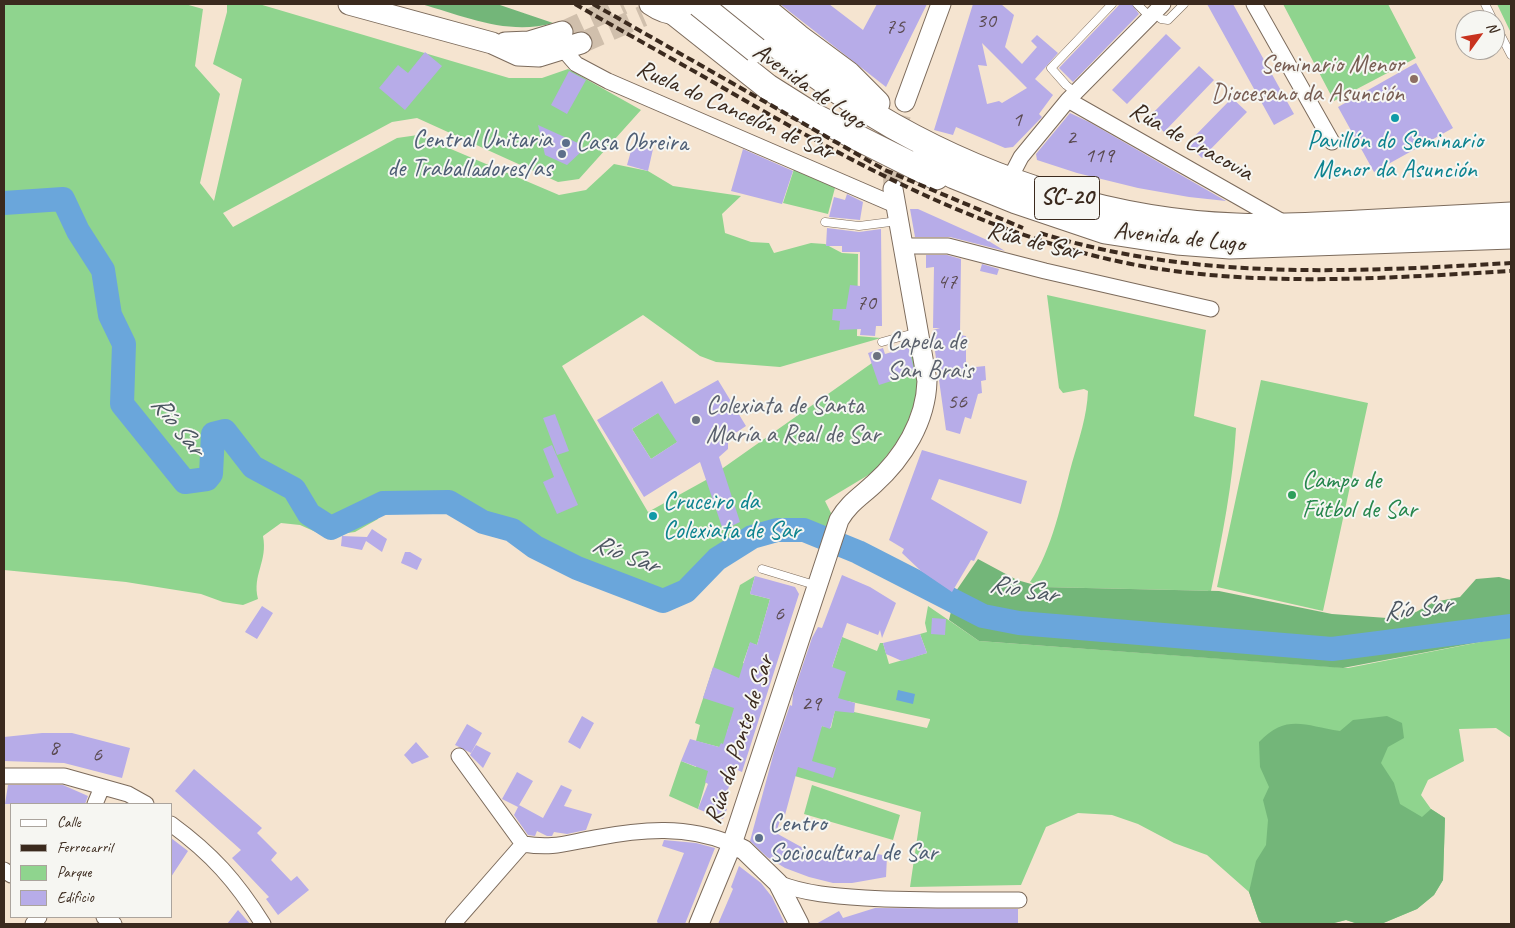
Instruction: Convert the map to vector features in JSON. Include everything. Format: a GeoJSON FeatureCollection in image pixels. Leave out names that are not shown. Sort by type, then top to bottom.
{"type":"FeatureCollection","features":[{"type":"Feature","properties":{"kind":"highway","name":"Avenida de Lugo"},"geometry":{"type":"LineString","coordinates":[[699,4],[909,134],[953,156],[1009,180],[1071,199],[1153,217],[1234,226],[1289,226],[1511,215]]}},
{"type":"Feature","properties":{"kind":"highway","name":"Avenida de Lugo"},"geometry":{"type":"LineString","coordinates":[[725,4],[761,44],[860,125],[954,176],[1016,201],[1104,231],[1177,242],[1230,246],[1511,236]]}},
{"type":"Feature","properties":{"kind":"highway"},"geometry":{"type":"LineString","coordinates":[[758,4],[848,74],[877,103],[894,116],[909,134]]}},
{"type":"Feature","properties":{"kind":"highway"},"geometry":{"type":"LineString","coordinates":[[657,11],[814,116],[890,155],[965,191],[1038,217],[1104,231]]}},
{"type":"Feature","properties":{"kind":"main road"},"geometry":{"type":"LineString","coordinates":[[349,4],[492,43],[518,55],[539,56],[568,41]]}},
{"type":"Feature","properties":{"kind":"main road"},"geometry":{"type":"LineString","coordinates":[[657,11],[690,12],[703,4]]}},
{"type":"Feature","properties":{"kind":"street"},"geometry":{"type":"LineString","coordinates":[[905,102],[941,4]]}},
{"type":"Feature","properties":{"kind":"street"},"geometry":{"type":"LineString","coordinates":[[1254,4],[1332,142]]}},
{"type":"Feature","properties":{"kind":"street"},"geometry":{"type":"LineString","coordinates":[[1009,180],[1020,157],[1072,97],[1156,9]]}},
{"type":"Feature","properties":{"kind":"street","name":"Ruela do Cancelón de Sar"},"geometry":{"type":"LineString","coordinates":[[568,41],[576,64],[631,92],[896,205]]}},
{"type":"Feature","properties":{"kind":"street","name":"Rúa de Cracovia"},"geometry":{"type":"LineString","coordinates":[[1072,97],[1289,226]]}},
{"type":"Feature","properties":{"kind":"street"},"geometry":{"type":"LineString","coordinates":[[896,205],[918,332]]}},
{"type":"Feature","properties":{"kind":"street","name":"Rúa de Sar"},"geometry":{"type":"LineString","coordinates":[[902,246],[948,246],[1045,272],[1210,308]]}},
{"type":"Feature","properties":{"kind":"street","name":"Rúa da Ponte de Sar"},"geometry":{"type":"LineString","coordinates":[[698,924],[732,844],[839,520],[855,498],[888,470],[914,434],[927,393],[927,381],[918,332]]}},
{"type":"Feature","properties":{"kind":"street"},"geometry":{"type":"LineString","coordinates":[[459,756],[523,844],[551,847],[649,830],[687,831],[732,844],[744,850],[778,883],[799,924]]}},
{"type":"Feature","properties":{"kind":"street"},"geometry":{"type":"LineString","coordinates":[[4,776],[56,775],[128,794],[144,803]]}},
{"type":"Feature","properties":{"kind":"street"},"geometry":{"type":"LineString","coordinates":[[95,803],[102,787]]}},
{"type":"Feature","properties":{"kind":"street"},"geometry":{"type":"LineString","coordinates":[[172,825],[202,849],[232,879],[263,924]]}},
{"type":"Feature","properties":{"kind":"street"},"geometry":{"type":"LineString","coordinates":[[453,924],[523,844]]}},
{"type":"Feature","properties":{"kind":"street"},"geometry":{"type":"LineString","coordinates":[[778,883],[792,889],[830,896],[898,900],[1019,900]]}},
{"type":"Feature","properties":{"kind":"lane"},"geometry":{"type":"LineString","coordinates":[[1072,97],[1066,85],[1051,68],[1112,4]]}},
{"type":"Feature","properties":{"kind":"lane"},"geometry":{"type":"LineString","coordinates":[[1137,4],[1156,9],[1161,19],[1168,20],[1184,4]]}},
{"type":"Feature","properties":{"kind":"lane"},"geometry":{"type":"LineString","coordinates":[[1505,44],[1511,56]]}},
{"type":"Feature","properties":{"kind":"lane"},"geometry":{"type":"LineString","coordinates":[[825,222],[859,226],[896,205]]}},
{"type":"Feature","properties":{"kind":"lane"},"geometry":{"type":"LineString","coordinates":[[882,342],[918,332]]}},
{"type":"Feature","properties":{"kind":"lane"},"geometry":{"type":"LineString","coordinates":[[762,569],[820,578]]}},
{"type":"Feature","properties":{"kind":"green space"},"geometry":{"type":"Polygon","coordinates":[[[4,4],[185,4],[203,9],[195,66],[220,94],[200,183],[214,201],[242,79],[213,64],[227,12],[227,4],[259,4],[509,78],[542,78],[568,69],[641,110],[579,179],[558,182],[417,118],[392,122],[223,213],[233,227],[397,138],[418,135],[559,195],[586,190],[614,164],[648,171],[673,186],[741,196],[722,214],[725,233],[751,242],[769,243],[774,253],[811,243],[825,244],[842,253],[858,254],[857,336],[881,338],[780,367],[716,362],[700,356],[643,315],[562,366],[648,512],[706,480],[872,363],[915,348],[918,394],[903,434],[875,471],[825,501],[831,513],[829,530],[821,526],[775,523],[750,534],[714,557],[683,588],[662,597],[580,565],[538,543],[516,527],[486,518],[450,497],[381,500],[378,519],[355,532],[325,536],[300,525],[281,523],[263,536],[263,553],[257,582],[258,599],[243,605],[223,602],[201,594],[126,582],[4,570],[4,4]]]}},
{"type":"Feature","properties":{"kind":"green space"},"geometry":{"type":"Polygon","coordinates":[[[421,4],[497,4],[553,23],[536,26],[503,26],[470,19],[421,4]]]}},
{"type":"Feature","properties":{"kind":"green space"},"geometry":{"type":"Polygon","coordinates":[[[1283,4],[1388,4],[1416,58],[1334,101],[1283,4]]]}},
{"type":"Feature","properties":{"kind":"green space"},"geometry":{"type":"Polygon","coordinates":[[[1497,4],[1511,4],[1511,33],[1505,21],[1505,10],[1500,10],[1497,4]]]}},
{"type":"Feature","properties":{"kind":"green space"},"geometry":{"type":"Polygon","coordinates":[[[795,166],[836,184],[828,214],[783,203],[795,166]]]}},
{"type":"Feature","properties":{"kind":"green space"},"geometry":{"type":"Polygon","coordinates":[[[1047,295],[1206,330],[1194,416],[1236,428],[1230,490],[1211,591],[1042,587],[1030,582],[1038,570],[1056,525],[1082,427],[1088,391],[1084,389],[1063,393],[1059,388],[1047,295]]]}},
{"type":"Feature","properties":{"kind":"green space","name":"Campo de Fútbol de Sar"},"geometry":{"type":"Polygon","coordinates":[[[1261,380],[1368,403],[1323,611],[1217,587],[1261,380]]]}},
{"type":"Feature","properties":{"kind":"green space"},"geometry":{"type":"Polygon","coordinates":[[[664,409],[682,439],[651,459],[632,429],[664,409]]]}},
{"type":"Feature","properties":{"kind":"green space"},"geometry":{"type":"Polygon","coordinates":[[[978,559],[1017,580],[1042,587],[1219,591],[1332,614],[1387,618],[1416,612],[1434,602],[1460,597],[1476,579],[1499,577],[1511,580],[1511,636],[1343,668],[979,641],[949,620],[956,591],[978,559]]]}},
{"type":"Feature","properties":{"kind":"green space"},"geometry":{"type":"Polygon","coordinates":[[[755,576],[750,594],[770,599],[757,645],[750,643],[743,663],[749,665],[727,732],[728,746],[719,747],[696,741],[700,725],[695,723],[740,585],[755,576]]]}},
{"type":"Feature","properties":{"kind":"green space"},"geometry":{"type":"Polygon","coordinates":[[[928,606],[979,641],[1348,668],[1511,636],[1511,738],[1496,728],[1459,729],[1464,761],[1428,780],[1421,795],[1431,809],[1445,818],[1443,880],[1434,895],[1417,909],[1381,924],[1358,924],[1346,920],[1330,924],[1263,924],[1259,921],[1249,892],[1207,855],[1174,843],[1138,824],[1112,815],[1078,813],[1046,827],[1021,885],[910,887],[921,812],[791,775],[822,726],[831,728],[835,710],[830,674],[842,637],[877,651],[880,643],[883,643],[889,664],[927,653],[920,634],[927,632],[925,623],[928,606]],[[847,701],[844,712],[854,712],[927,728],[930,719],[847,701]]]}},
{"type":"Feature","properties":{"kind":"green space"},"geometry":{"type":"Polygon","coordinates":[[[1387,716],[1402,723],[1404,738],[1388,747],[1381,763],[1394,783],[1400,804],[1422,817],[1431,809],[1445,818],[1443,880],[1434,895],[1417,909],[1381,924],[1358,924],[1346,920],[1330,924],[1263,924],[1259,921],[1249,892],[1256,861],[1266,845],[1268,820],[1263,800],[1269,787],[1260,767],[1259,742],[1269,733],[1288,724],[1340,731],[1353,720],[1387,716]]]}},
{"type":"Feature","properties":{"kind":"green space"},"geometry":{"type":"Polygon","coordinates":[[[700,757],[712,761],[698,809],[669,796],[681,761],[696,767],[700,757]]]}},
{"type":"Feature","properties":{"kind":"green space"},"geometry":{"type":"Polygon","coordinates":[[[812,785],[900,815],[893,840],[804,814],[812,785]]]}},
{"type":"Feature","properties":{"kind":"water"},"geometry":{"type":"Polygon","coordinates":[[[898,690],[915,694],[913,704],[896,700],[898,690]]]}},
{"type":"Feature","properties":{"kind":"building"},"geometry":{"type":"Polygon","coordinates":[[[780,4],[829,4],[863,30],[877,4],[927,4],[886,87],[780,4]]]}},
{"type":"Feature","properties":{"kind":"building"},"geometry":{"type":"Polygon","coordinates":[[[973,4],[1001,4],[1014,15],[1005,47],[1022,64],[1037,47],[1031,41],[1037,35],[1058,53],[1035,79],[1053,95],[1039,114],[1042,117],[1013,147],[1005,148],[956,127],[953,135],[934,130],[973,4]],[[982,43],[987,66],[978,65],[987,104],[999,101],[1002,103],[1027,88],[982,43]]]}},
{"type":"Feature","properties":{"kind":"building"},"geometry":{"type":"Polygon","coordinates":[[[1120,4],[1132,4],[1139,14],[1073,82],[1059,68],[1120,4]]]}},
{"type":"Feature","properties":{"kind":"building"},"geometry":{"type":"Polygon","coordinates":[[[1207,4],[1233,4],[1294,114],[1274,125],[1207,4]]]}},
{"type":"Feature","properties":{"kind":"building"},"geometry":{"type":"Polygon","coordinates":[[[1166,34],[1181,48],[1127,104],[1112,90],[1166,34]]]}},
{"type":"Feature","properties":{"kind":"building"},"geometry":{"type":"Polygon","coordinates":[[[425,52],[442,66],[405,110],[379,88],[398,65],[408,73],[425,52]]]}},
{"type":"Feature","properties":{"kind":"building","name":"Pavillón do Seminario Menor da Asunción"},"geometry":{"type":"Polygon","coordinates":[[[1416,63],[1453,128],[1374,172],[1338,107],[1416,63]]]}},
{"type":"Feature","properties":{"kind":"building"},"geometry":{"type":"Polygon","coordinates":[[[1199,66],[1214,80],[1164,132],[1149,117],[1199,66]]]}},
{"type":"Feature","properties":{"kind":"building"},"geometry":{"type":"Polygon","coordinates":[[[569,71],[586,80],[567,114],[551,105],[569,71]]]}},
{"type":"Feature","properties":{"kind":"building"},"geometry":{"type":"Polygon","coordinates":[[[1232,98],[1247,112],[1202,158],[1187,144],[1232,98]]]}},
{"type":"Feature","properties":{"kind":"building"},"geometry":{"type":"Polygon","coordinates":[[[1070,113],[1226,201],[1138,188],[1077,173],[1037,160],[1036,154],[1070,113]]]}},
{"type":"Feature","properties":{"kind":"building"},"geometry":{"type":"Polygon","coordinates":[[[538,125],[580,144],[582,151],[567,165],[545,155],[538,125]]]}},
{"type":"Feature","properties":{"kind":"building"},"geometry":{"type":"Polygon","coordinates":[[[633,144],[653,149],[648,171],[627,165],[633,144]]]}},
{"type":"Feature","properties":{"kind":"building"},"geometry":{"type":"Polygon","coordinates":[[[743,149],[793,171],[782,204],[731,191],[743,149]]]}},
{"type":"Feature","properties":{"kind":"building"},"geometry":{"type":"Polygon","coordinates":[[[847,194],[863,202],[860,220],[829,217],[834,197],[845,200],[847,194]]]}},
{"type":"Feature","properties":{"kind":"building"},"geometry":{"type":"Polygon","coordinates":[[[910,209],[918,209],[987,240],[1005,251],[950,237],[915,237],[910,209]]]}},
{"type":"Feature","properties":{"kind":"building"},"geometry":{"type":"Polygon","coordinates":[[[827,228],[859,232],[881,229],[882,326],[876,326],[875,336],[860,335],[861,329],[839,330],[840,321],[832,320],[833,309],[846,309],[850,285],[860,286],[860,252],[842,252],[842,246],[826,246],[827,228]]]}},
{"type":"Feature","properties":{"kind":"building"},"geometry":{"type":"Polygon","coordinates":[[[926,255],[947,255],[961,259],[960,335],[966,336],[966,368],[985,366],[986,380],[981,381],[982,393],[978,394],[971,419],[965,417],[960,434],[946,430],[933,337],[933,330],[940,328],[933,328],[934,267],[926,268],[926,255]]]}},
{"type":"Feature","properties":{"kind":"building"},"geometry":{"type":"Polygon","coordinates":[[[982,264],[999,269],[997,275],[980,271],[982,264]]]}},
{"type":"Feature","properties":{"kind":"building"},"geometry":{"type":"Polygon","coordinates":[[[909,347],[914,370],[906,373],[907,376],[879,385],[868,353],[883,348],[885,354],[909,347]]]}},
{"type":"Feature","properties":{"kind":"building"},"geometry":{"type":"Polygon","coordinates":[[[718,380],[746,426],[734,434],[728,443],[728,449],[719,457],[740,522],[723,530],[700,462],[644,497],[597,420],[662,381],[675,404],[718,380]],[[658,413],[632,429],[651,459],[677,442],[658,413]]]}},
{"type":"Feature","properties":{"kind":"building"},"geometry":{"type":"Polygon","coordinates":[[[555,414],[569,451],[557,455],[543,418],[555,414]]]}},
{"type":"Feature","properties":{"kind":"building"},"geometry":{"type":"Polygon","coordinates":[[[552,445],[578,505],[557,514],[543,482],[554,477],[543,449],[552,445]]]}},
{"type":"Feature","properties":{"kind":"building"},"geometry":{"type":"Polygon","coordinates":[[[922,450],[1027,481],[1021,504],[939,479],[931,499],[988,532],[974,561],[971,560],[952,592],[921,571],[902,553],[904,549],[889,540],[922,450]]]}},
{"type":"Feature","properties":{"kind":"building"},"geometry":{"type":"Polygon","coordinates":[[[372,529],[387,539],[382,552],[366,541],[362,550],[341,546],[342,536],[367,537],[372,529]]]}},
{"type":"Feature","properties":{"kind":"building"},"geometry":{"type":"Polygon","coordinates":[[[405,552],[410,552],[422,559],[417,570],[401,563],[405,552]]]}},
{"type":"Feature","properties":{"kind":"building"},"geometry":{"type":"Polygon","coordinates":[[[842,575],[870,587],[896,603],[882,638],[880,630],[878,635],[847,623],[832,667],[846,672],[838,698],[855,703],[854,713],[835,711],[830,729],[822,726],[812,761],[836,768],[833,778],[798,767],[785,815],[782,814],[776,833],[814,854],[832,858],[864,857],[864,851],[887,856],[886,877],[852,883],[833,883],[785,868],[767,857],[750,841],[774,752],[790,705],[792,706],[793,694],[812,638],[818,627],[822,628],[842,575]]]}},
{"type":"Feature","properties":{"kind":"building"},"geometry":{"type":"Polygon","coordinates":[[[755,576],[795,587],[799,594],[742,772],[735,769],[722,807],[727,809],[723,819],[698,809],[708,784],[705,782],[708,771],[681,761],[690,739],[719,747],[721,743],[723,744],[734,708],[703,698],[713,667],[739,678],[750,642],[757,645],[770,599],[750,594],[755,576]]]}},
{"type":"Feature","properties":{"kind":"building"},"geometry":{"type":"Polygon","coordinates":[[[262,606],[273,613],[257,639],[245,632],[262,606]]]}},
{"type":"Feature","properties":{"kind":"building"},"geometry":{"type":"Polygon","coordinates":[[[932,618],[946,619],[945,635],[931,634],[932,618]]]}},
{"type":"Feature","properties":{"kind":"building"},"geometry":{"type":"Polygon","coordinates":[[[920,634],[927,653],[902,661],[886,654],[883,643],[920,634]]]}},
{"type":"Feature","properties":{"kind":"building"},"geometry":{"type":"Polygon","coordinates":[[[582,716],[594,723],[580,749],[568,742],[582,716]]]}},
{"type":"Feature","properties":{"kind":"building"},"geometry":{"type":"Polygon","coordinates":[[[467,724],[482,733],[471,753],[455,745],[467,724]]]}},
{"type":"Feature","properties":{"kind":"building"},"geometry":{"type":"Polygon","coordinates":[[[42,733],[72,733],[130,748],[122,778],[64,763],[4,761],[4,737],[42,733]]]}},
{"type":"Feature","properties":{"kind":"building"},"geometry":{"type":"Polygon","coordinates":[[[416,742],[429,757],[412,764],[404,755],[416,742]]]}},
{"type":"Feature","properties":{"kind":"building"},"geometry":{"type":"Polygon","coordinates":[[[476,745],[491,753],[483,768],[470,755],[476,745]]]}},
{"type":"Feature","properties":{"kind":"building"},"geometry":{"type":"Polygon","coordinates":[[[194,769],[262,828],[257,833],[277,853],[271,860],[291,881],[297,876],[309,890],[278,915],[266,899],[269,897],[232,858],[241,850],[175,791],[194,769]]]}},
{"type":"Feature","properties":{"kind":"building"},"geometry":{"type":"Polygon","coordinates":[[[517,772],[533,781],[518,807],[502,799],[517,772]]]}},
{"type":"Feature","properties":{"kind":"building"},"geometry":{"type":"Polygon","coordinates":[[[8,785],[63,785],[88,796],[85,803],[5,804],[8,785]]]}},
{"type":"Feature","properties":{"kind":"building"},"geometry":{"type":"Polygon","coordinates":[[[561,785],[572,790],[564,806],[592,814],[586,830],[567,834],[554,832],[552,836],[547,836],[537,831],[535,836],[528,835],[514,815],[519,805],[543,818],[561,785]]]}},
{"type":"Feature","properties":{"kind":"building"},"geometry":{"type":"Polygon","coordinates":[[[172,839],[188,851],[172,875],[172,839]]]}},
{"type":"Feature","properties":{"kind":"building"},"geometry":{"type":"Polygon","coordinates":[[[664,840],[696,843],[715,848],[685,924],[658,924],[657,921],[684,853],[662,846],[664,840]]]}},
{"type":"Feature","properties":{"kind":"building"},"geometry":{"type":"Polygon","coordinates":[[[739,866],[761,883],[772,897],[785,924],[718,924],[733,889],[731,887],[739,866]]]}},
{"type":"Feature","properties":{"kind":"building"},"geometry":{"type":"Polygon","coordinates":[[[875,908],[1018,909],[1018,924],[816,924],[839,911],[843,918],[875,908]]]}},
{"type":"Feature","properties":{"kind":"building"},"geometry":{"type":"Polygon","coordinates":[[[238,910],[250,924],[227,924],[238,910]]]}},
{"type":"Feature","properties":{"kind":"waterway","name":"Río Sar"},"geometry":{"type":"LineString","coordinates":[[4,203],[63,199],[78,231],[103,270],[110,315],[124,344],[122,404],[185,482],[207,479],[211,474],[213,434],[225,431],[253,467],[294,489],[309,514],[331,528],[383,503],[449,502],[483,522],[512,530],[535,547],[577,568],[663,601],[686,591],[717,559],[752,537],[777,530],[804,530],[858,552],[983,616],[1019,623],[1332,649],[1511,626]]}},
{"type":"Feature","properties":{"kind":"tunnel"},"geometry":{"type":"LineString","coordinates":[[562,32],[623,4]]}},
{"type":"Feature","properties":{"kind":"tunnel"},"geometry":{"type":"LineString","coordinates":[[581,43],[643,16]]}},
{"type":"Feature","properties":{"kind":"tunnel"},"geometry":{"type":"LineString","coordinates":[[893,189],[895,145],[905,102]]}},
{"type":"Feature","properties":{"kind":"railway"},"geometry":{"type":"LineString","coordinates":[[575,4],[858,163],[964,212],[1018,233],[1074,250],[1131,264],[1178,271],[1273,279],[1368,278],[1511,271]]}},
{"type":"Feature","properties":{"kind":"railway"},"geometry":{"type":"LineString","coordinates":[[593,4],[885,170],[1023,228]]}},
{"type":"Feature","properties":{"kind":"railway"},"geometry":{"type":"LineString","coordinates":[[1040,233],[1098,248],[1156,259],[1215,266],[1333,270],[1511,263]]}},
{"type":"Feature","properties":{"kind":"place","name":"Seminario Menor Diocesano da Asunción"},"geometry":{"type":"Point","coordinates":[1414,79]}},
{"type":"Feature","properties":{"kind":"place","name":"Pavillón do Seminario Menor da Asunción"},"geometry":{"type":"Point","coordinates":[1395,118]}},
{"type":"Feature","properties":{"kind":"place","name":"Casa Obreira"},"geometry":{"type":"Point","coordinates":[566,143]}},
{"type":"Feature","properties":{"kind":"place","name":"Central Unitaria de Traballadores/as"},"geometry":{"type":"Point","coordinates":[562,154]}},
{"type":"Feature","properties":{"kind":"place","name":"Capela de San Brais"},"geometry":{"type":"Point","coordinates":[877,356]}},
{"type":"Feature","properties":{"kind":"place","name":"Colexiata de Santa María a Real de Sar"},"geometry":{"type":"Point","coordinates":[696,420]}},
{"type":"Feature","properties":{"kind":"place","name":"Campo de Fútbol de Sar"},"geometry":{"type":"Point","coordinates":[1292,495]}},
{"type":"Feature","properties":{"kind":"place","name":"Cruceiro da Colexiata de Sar"},"geometry":{"type":"Point","coordinates":[653,516]}},
{"type":"Feature","properties":{"kind":"place","name":"Centro Sociocultural de Sar"},"geometry":{"type":"Point","coordinates":[759,838]}}]}
